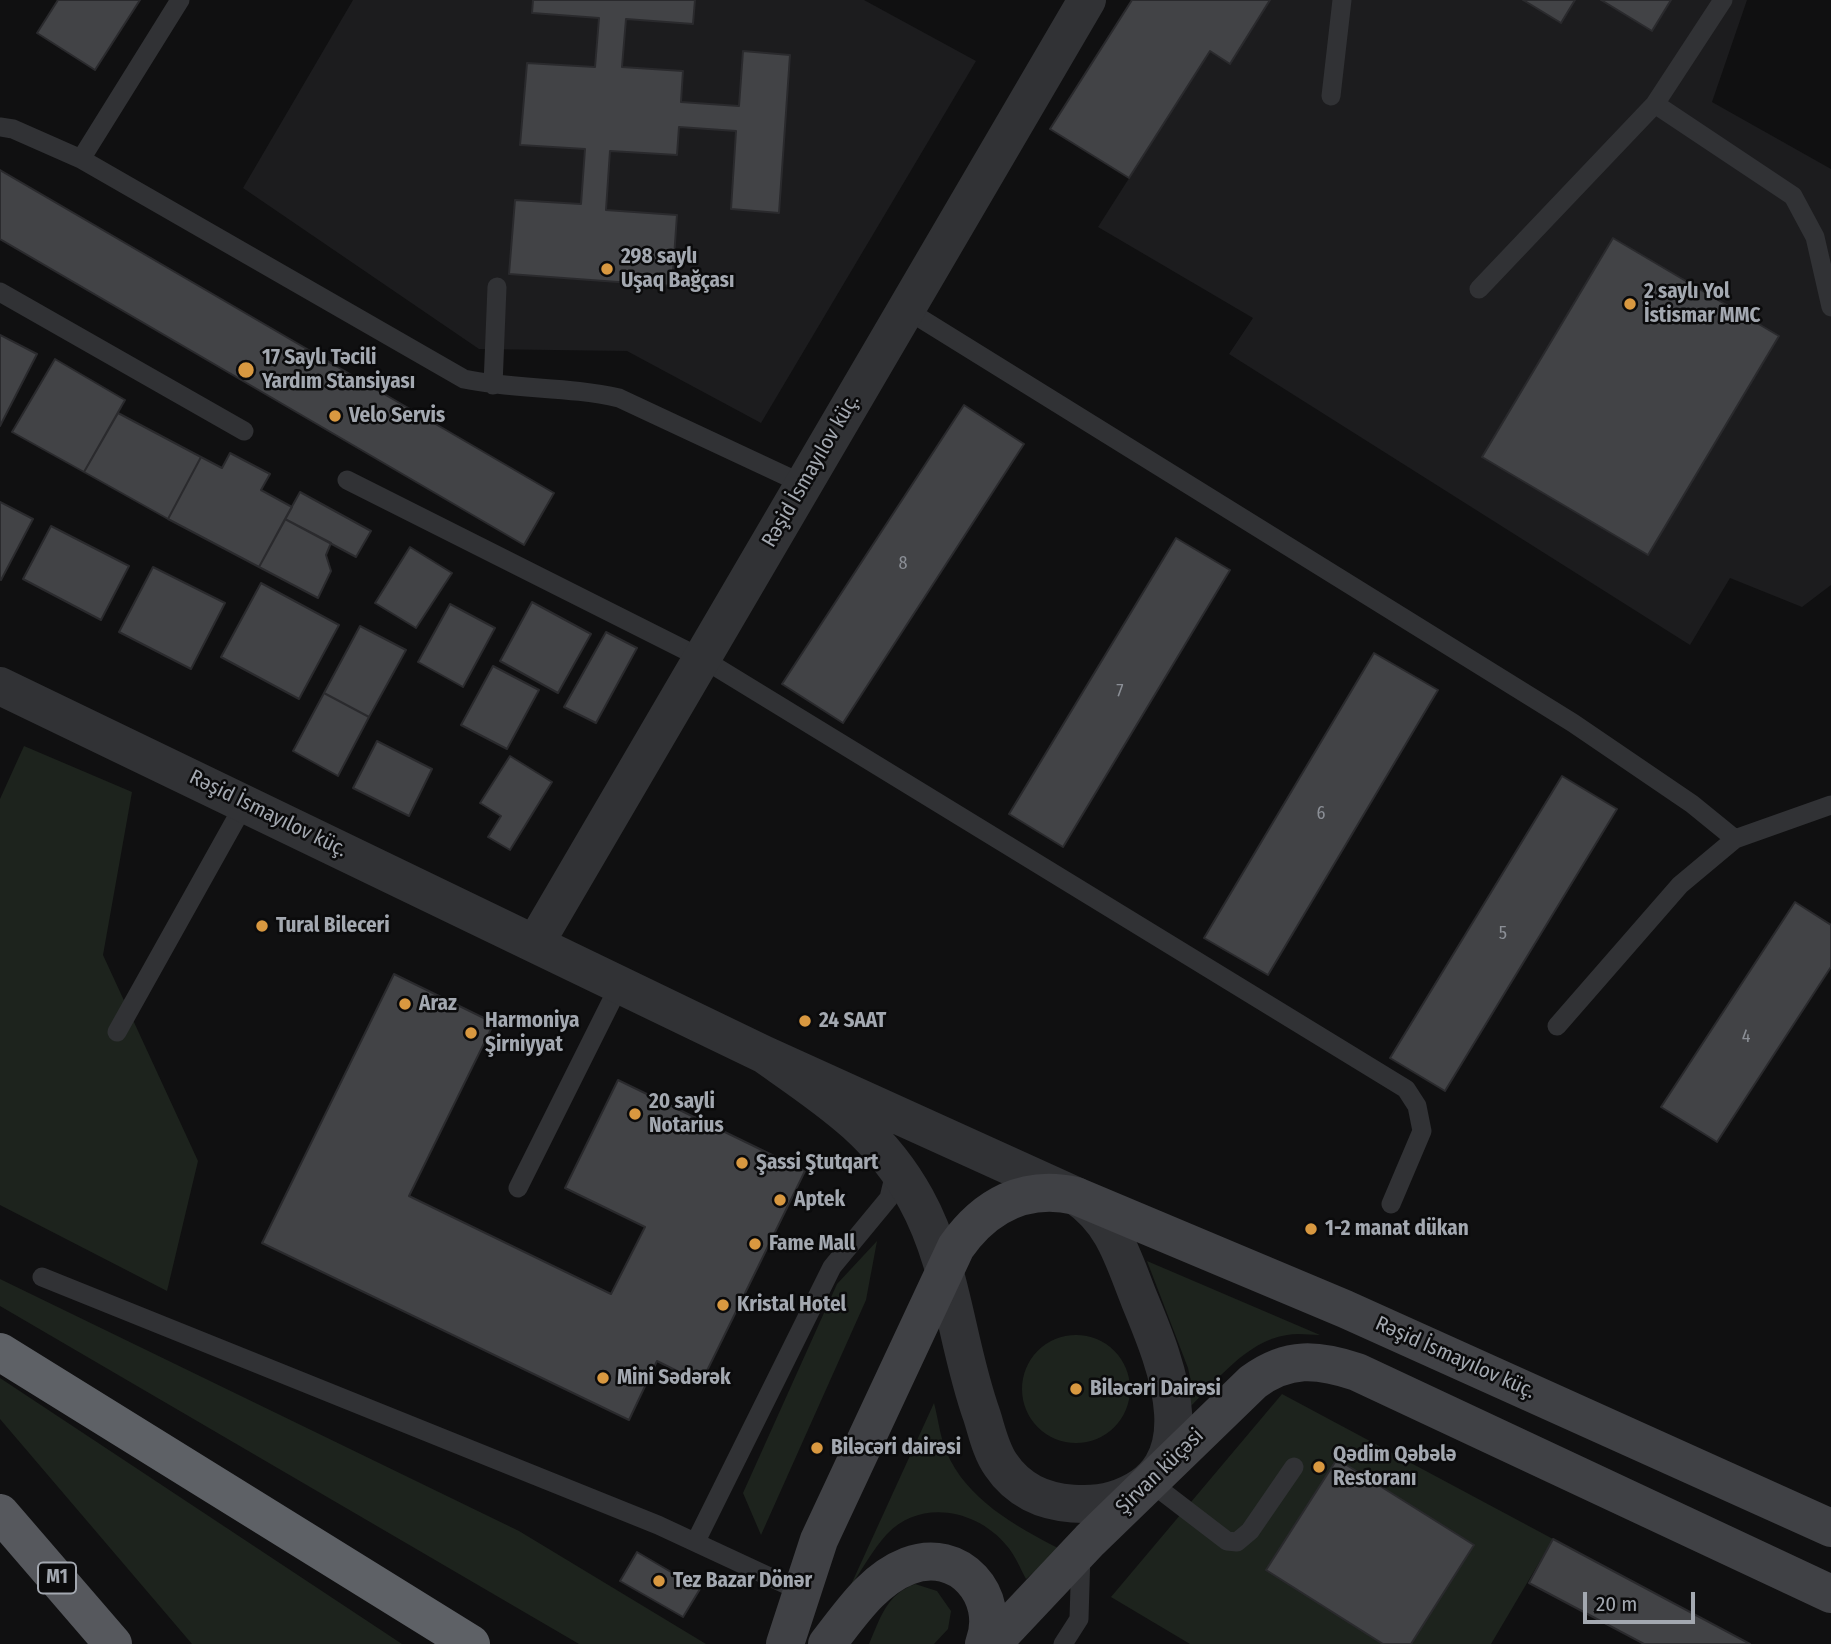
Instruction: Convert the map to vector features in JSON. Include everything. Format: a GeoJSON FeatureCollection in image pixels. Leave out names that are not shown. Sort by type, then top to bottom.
{"type":"FeatureCollection","features":[{"type":"Feature","properties":{"kind":"highway"},"geometry":{"type":"LineString","coordinates":[[0,1352],[471,1644]]}},
{"type":"Feature","properties":{"kind":"highway","name":"M1"},"geometry":{"type":"LineString","coordinates":[[0,1513],[113,1644]]}},
{"type":"Feature","properties":{"kind":"main road","name":"Rəşid İsmayılov küç."},"geometry":{"type":"LineString","coordinates":[[944,1271],[969,1229],[998,1205],[1031,1193],[1058,1192],[1076,1196],[1357,1314],[1831,1528]]}},
{"type":"Feature","properties":{"kind":"main road"},"geometry":{"type":"LineString","coordinates":[[785,1644],[800,1591],[819,1540],[944,1271]]}},
{"type":"Feature","properties":{"kind":"main road","name":"Şirvan küçəsi"},"geometry":{"type":"LineString","coordinates":[[992,1644],[1080,1550],[1265,1373],[1299,1360],[1332,1363],[1357,1372],[1831,1594]]}},
{"type":"Feature","properties":{"kind":"main road"},"geometry":{"type":"LineString","coordinates":[[827,1644],[871,1590],[891,1574],[910,1565],[936,1561],[956,1566],[973,1579],[985,1597],[990,1621],[984,1644]]}},
{"type":"Feature","properties":{"kind":"street","name":"Rəşid İsmayılov küç."},"geometry":{"type":"LineString","coordinates":[[536,942],[1087,0]]}},
{"type":"Feature","properties":{"kind":"street","name":"Rəşid İsmayılov küç."},"geometry":{"type":"LineString","coordinates":[[0,686],[536,942],[765,1055]]}},
{"type":"Feature","properties":{"kind":"street"},"geometry":{"type":"LineString","coordinates":[[765,1055],[1076,1196],[1093,1208],[1112,1233],[1162,1354],[1171,1389],[1175,1419],[1172,1443],[1150,1482],[1122,1497],[1099,1504],[1053,1500],[1034,1494],[1016,1483],[1000,1463],[974,1395],[944,1271],[929,1223],[896,1165],[853,1118],[765,1055]]}},
{"type":"Feature","properties":{"kind":"lane"},"geometry":{"type":"LineString","coordinates":[[81,159],[180,0]]}},
{"type":"Feature","properties":{"kind":"lane"},"geometry":{"type":"LineString","coordinates":[[1331,96],[1342,0]]}},
{"type":"Feature","properties":{"kind":"lane"},"geometry":{"type":"LineString","coordinates":[[1479,289],[1655,104],[1723,0]]}},
{"type":"Feature","properties":{"kind":"lane"},"geometry":{"type":"LineString","coordinates":[[1655,104],[1793,196],[1815,237],[1831,307]]}},
{"type":"Feature","properties":{"kind":"lane"},"geometry":{"type":"LineString","coordinates":[[0,127],[13,129],[81,159],[464,379],[493,385],[589,391],[619,398],[803,484]]}},
{"type":"Feature","properties":{"kind":"lane"},"geometry":{"type":"LineString","coordinates":[[493,385],[497,287]]}},
{"type":"Feature","properties":{"kind":"lane"},"geometry":{"type":"LineString","coordinates":[[0,292],[244,431]]}},
{"type":"Feature","properties":{"kind":"lane"},"geometry":{"type":"LineString","coordinates":[[907,310],[1573,723],[1692,804],[1735,839]]}},
{"type":"Feature","properties":{"kind":"lane"},"geometry":{"type":"LineString","coordinates":[[347,480],[703,659],[1406,1089],[1418,1106],[1422,1131],[1391,1204]]}},
{"type":"Feature","properties":{"kind":"lane"},"geometry":{"type":"LineString","coordinates":[[117,1032],[244,803]]}},
{"type":"Feature","properties":{"kind":"lane"},"geometry":{"type":"LineString","coordinates":[[1558,1026],[1680,885],[1735,839],[1831,805]]}},
{"type":"Feature","properties":{"kind":"lane"},"geometry":{"type":"LineString","coordinates":[[518,1188],[620,984]]}},
{"type":"Feature","properties":{"kind":"lane"},"geometry":{"type":"LineString","coordinates":[[696,1541],[832,1267],[888,1198],[896,1165]]}},
{"type":"Feature","properties":{"kind":"lane"},"geometry":{"type":"LineString","coordinates":[[42,1277],[696,1541],[800,1591]]}},
{"type":"Feature","properties":{"kind":"lane"},"geometry":{"type":"LineString","coordinates":[[1150,1482],[1227,1541],[1237,1542],[1250,1531],[1294,1467]]}},
{"type":"Feature","properties":{"kind":"lane"},"geometry":{"type":"LineString","coordinates":[[1063,1644],[1079,1619],[1080,1550]]}},
{"type":"Feature","properties":{"kind":"shaded area","name":"298 saylı Uşaq Bağçası"},"geometry":{"type":"Polygon","coordinates":[[[353,0],[864,0],[976,61],[761,423],[627,351],[479,349],[243,188],[353,0]]]}},
{"type":"Feature","properties":{"kind":"shaded area"},"geometry":{"type":"Polygon","coordinates":[[[1270,0],[1523,0],[1561,23],[1575,0],[1747,0],[1712,102],[1831,169],[1831,585],[1802,607],[1730,578],[1690,645],[1229,354],[1253,318],[1098,227],[1210,51],[1230,64],[1270,0]]]}},
{"type":"Feature","properties":{"kind":"shaded area"},"geometry":{"type":"Polygon","coordinates":[[[24,746],[132,792],[103,955],[198,1161],[167,1291],[0,1205],[0,799],[24,746]]]}},
{"type":"Feature","properties":{"kind":"shaded area"},"geometry":{"type":"Polygon","coordinates":[[[877,1241],[866,1300],[761,1535],[743,1493],[837,1284],[877,1241]]]}},
{"type":"Feature","properties":{"kind":"shaded area"},"geometry":{"type":"Polygon","coordinates":[[[1147,1261],[1320,1335],[1287,1335],[1258,1345],[1233,1364],[1188,1409],[1192,1387],[1188,1368],[1147,1261]]]}},
{"type":"Feature","properties":{"kind":"shaded area"},"geometry":{"type":"Polygon","coordinates":[[[0,1279],[519,1531],[706,1644],[579,1644],[0,1306],[0,1279]]]}},
{"type":"Feature","properties":{"kind":"shaded area","name":"Biləcəri Dairəsi"},"geometry":{"type":"Polygon","coordinates":[[[1076,1335],[1097,1339],[1114,1351],[1126,1368],[1130,1389],[1126,1410],[1114,1427],[1097,1439],[1076,1443],[1055,1439],[1038,1427],[1026,1410],[1022,1389],[1026,1368],[1038,1351],[1055,1339],[1076,1335]]]}},
{"type":"Feature","properties":{"kind":"shaded area"},"geometry":{"type":"Polygon","coordinates":[[[0,1378],[402,1644],[192,1644],[0,1419],[0,1378]]]}},
{"type":"Feature","properties":{"kind":"shaded area","name":"Qədim Qəbələ Restoranı"},"geometry":{"type":"Polygon","coordinates":[[[1282,1394],[1553,1539],[1491,1644],[1190,1644],[1111,1597],[1282,1394]]]}},
{"type":"Feature","properties":{"kind":"shaded area"},"geometry":{"type":"Polygon","coordinates":[[[934,1403],[946,1451],[966,1483],[1009,1521],[1060,1549],[1026,1579],[1010,1550],[981,1524],[949,1513],[932,1512],[901,1523],[887,1534],[850,1587],[934,1403]]]}},
{"type":"Feature","properties":{"kind":"shaded area"},"geometry":{"type":"Polygon","coordinates":[[[915,1584],[937,1591],[951,1611],[948,1629],[934,1644],[869,1644],[891,1601],[897,1594],[915,1584]]]}},
{"type":"Feature","properties":{"kind":"building"},"geometry":{"type":"Polygon","coordinates":[[[58,0],[140,0],[95,70],[37,33],[58,0]]]}},
{"type":"Feature","properties":{"kind":"building"},"geometry":{"type":"Polygon","coordinates":[[[533,0],[695,0],[693,24],[626,19],[622,67],[683,71],[681,102],[739,106],[743,51],[790,55],[779,213],[731,209],[736,131],[679,127],[677,155],[610,151],[606,210],[677,215],[672,286],[509,274],[515,200],[581,204],[585,149],[520,145],[527,63],[595,67],[599,18],[532,13],[533,0]]]}},
{"type":"Feature","properties":{"kind":"building"},"geometry":{"type":"Polygon","coordinates":[[[1132,0],[1270,0],[1230,64],[1210,51],[1129,178],[1050,129],[1132,0]]]}},
{"type":"Feature","properties":{"kind":"building"},"geometry":{"type":"Polygon","coordinates":[[[1523,0],[1575,0],[1561,23],[1523,0]]]}},
{"type":"Feature","properties":{"kind":"building"},"geometry":{"type":"Polygon","coordinates":[[[1601,0],[1671,0],[1652,31],[1601,0]]]}},
{"type":"Feature","properties":{"kind":"building"},"geometry":{"type":"Polygon","coordinates":[[[0,170],[554,493],[524,545],[0,239],[0,170]]]}},
{"type":"Feature","properties":{"kind":"building"},"geometry":{"type":"Polygon","coordinates":[[[1613,238],[1779,336],[1648,555],[1482,457],[1613,238]]]}},
{"type":"Feature","properties":{"kind":"building"},"geometry":{"type":"Polygon","coordinates":[[[0,335],[37,354],[0,426],[0,335]]]}},
{"type":"Feature","properties":{"kind":"building"},"geometry":{"type":"Polygon","coordinates":[[[55,359],[125,400],[84,472],[12,432],[55,359]]]}},
{"type":"Feature","properties":{"kind":"building"},"geometry":{"type":"Polygon","coordinates":[[[964,405],[1024,444],[843,723],[782,684],[964,405]]]}},
{"type":"Feature","properties":{"kind":"building"},"geometry":{"type":"Polygon","coordinates":[[[118,413],[201,457],[168,519],[84,472],[118,413]]]}},
{"type":"Feature","properties":{"kind":"building"},"geometry":{"type":"Polygon","coordinates":[[[230,453],[270,474],[261,490],[292,507],[259,567],[168,519],[201,457],[222,468],[230,453]]]}},
{"type":"Feature","properties":{"kind":"building"},"geometry":{"type":"Polygon","coordinates":[[[300,492],[371,531],[356,557],[285,519],[300,492]]]}},
{"type":"Feature","properties":{"kind":"building"},"geometry":{"type":"Polygon","coordinates":[[[0,502],[33,519],[1,580],[0,579],[0,502]]]}},
{"type":"Feature","properties":{"kind":"building"},"geometry":{"type":"Polygon","coordinates":[[[285,519],[331,543],[326,555],[331,571],[318,598],[259,567],[285,519]]]}},
{"type":"Feature","properties":{"kind":"building"},"geometry":{"type":"Polygon","coordinates":[[[51,526],[129,566],[101,620],[23,579],[51,526]]]}},
{"type":"Feature","properties":{"kind":"building"},"geometry":{"type":"Polygon","coordinates":[[[1176,538],[1230,570],[1063,847],[1009,814],[1176,538]]]}},
{"type":"Feature","properties":{"kind":"building"},"geometry":{"type":"Polygon","coordinates":[[[410,547],[452,573],[416,628],[375,603],[410,547]]]}},
{"type":"Feature","properties":{"kind":"building"},"geometry":{"type":"Polygon","coordinates":[[[153,567],[225,603],[191,669],[119,632],[153,567]]]}},
{"type":"Feature","properties":{"kind":"building"},"geometry":{"type":"Polygon","coordinates":[[[261,583],[339,625],[299,699],[221,657],[261,583]]]}},
{"type":"Feature","properties":{"kind":"building"},"geometry":{"type":"Polygon","coordinates":[[[532,602],[591,634],[558,693],[500,661],[532,602]]]}},
{"type":"Feature","properties":{"kind":"building"},"geometry":{"type":"Polygon","coordinates":[[[450,604],[495,628],[463,687],[418,662],[450,604]]]}},
{"type":"Feature","properties":{"kind":"building"},"geometry":{"type":"Polygon","coordinates":[[[360,626],[406,650],[369,717],[324,693],[360,626]]]}},
{"type":"Feature","properties":{"kind":"building"},"geometry":{"type":"Polygon","coordinates":[[[606,632],[637,648],[596,723],[564,707],[606,632]]]}},
{"type":"Feature","properties":{"kind":"building"},"geometry":{"type":"Polygon","coordinates":[[[1374,653],[1438,690],[1268,975],[1204,938],[1374,653]]]}},
{"type":"Feature","properties":{"kind":"building"},"geometry":{"type":"Polygon","coordinates":[[[493,666],[539,690],[507,749],[461,725],[493,666]]]}},
{"type":"Feature","properties":{"kind":"building"},"geometry":{"type":"Polygon","coordinates":[[[324,693],[369,717],[338,776],[293,751],[324,693]]]}},
{"type":"Feature","properties":{"kind":"building"},"geometry":{"type":"Polygon","coordinates":[[[377,741],[432,769],[409,816],[353,788],[377,741]]]}},
{"type":"Feature","properties":{"kind":"building"},"geometry":{"type":"Polygon","coordinates":[[[510,756],[552,782],[510,850],[488,837],[501,816],[480,803],[510,756]]]}},
{"type":"Feature","properties":{"kind":"building"},"geometry":{"type":"Polygon","coordinates":[[[1562,776],[1617,809],[1445,1091],[1390,1058],[1562,776]]]}},
{"type":"Feature","properties":{"kind":"building"},"geometry":{"type":"Polygon","coordinates":[[[1795,902],[1831,925],[1831,967],[1717,1142],[1661,1107],[1795,902]]]}},
{"type":"Feature","properties":{"kind":"building"},"geometry":{"type":"Polygon","coordinates":[[[394,974],[494,1023],[409,1196],[611,1294],[645,1227],[565,1188],[618,1080],[805,1171],[701,1383],[657,1361],[629,1420],[262,1243],[394,974]]]}},
{"type":"Feature","properties":{"kind":"building"},"geometry":{"type":"Polygon","coordinates":[[[1337,1459],[1474,1545],[1411,1644],[1383,1644],[1266,1570],[1337,1459]]]}},
{"type":"Feature","properties":{"kind":"building"},"geometry":{"type":"Polygon","coordinates":[[[1553,1539],[1750,1644],[1644,1644],[1529,1583],[1553,1539]]]}},
{"type":"Feature","properties":{"kind":"building"},"geometry":{"type":"Polygon","coordinates":[[[637,1552],[700,1589],[683,1617],[620,1581],[637,1552]]]}},
{"type":"Feature","properties":{"kind":"place","name":"298 saylı Uşaq Bağçası"},"geometry":{"type":"Point","coordinates":[607,269]}},
{"type":"Feature","properties":{"kind":"place","name":"2 saylı Yol İstismar MMC"},"geometry":{"type":"Point","coordinates":[1630,304]}},
{"type":"Feature","properties":{"kind":"place","name":"17 Saylı Təcili Yardım Stansiyası"},"geometry":{"type":"Point","coordinates":[246,370]}},
{"type":"Feature","properties":{"kind":"place","name":"Velo Servis"},"geometry":{"type":"Point","coordinates":[335,416]}},
{"type":"Feature","properties":{"kind":"place","name":"Tural Bileceri"},"geometry":{"type":"Point","coordinates":[262,926]}},
{"type":"Feature","properties":{"kind":"place","name":"Araz"},"geometry":{"type":"Point","coordinates":[405,1004]}},
{"type":"Feature","properties":{"kind":"place","name":"24 SAAT"},"geometry":{"type":"Point","coordinates":[805,1021]}},
{"type":"Feature","properties":{"kind":"place","name":"Harmoniya Şirniyyat"},"geometry":{"type":"Point","coordinates":[471,1033]}},
{"type":"Feature","properties":{"kind":"place","name":"20 sayli Notarius"},"geometry":{"type":"Point","coordinates":[635,1114]}},
{"type":"Feature","properties":{"kind":"place","name":"Şassi Ştutqart"},"geometry":{"type":"Point","coordinates":[742,1163]}},
{"type":"Feature","properties":{"kind":"place","name":"Aptek"},"geometry":{"type":"Point","coordinates":[780,1200]}},
{"type":"Feature","properties":{"kind":"place","name":"1-2 manat dükan"},"geometry":{"type":"Point","coordinates":[1311,1229]}},
{"type":"Feature","properties":{"kind":"place","name":"Fame Mall"},"geometry":{"type":"Point","coordinates":[755,1244]}},
{"type":"Feature","properties":{"kind":"place","name":"Kristal Hotel"},"geometry":{"type":"Point","coordinates":[723,1305]}},
{"type":"Feature","properties":{"kind":"place","name":"Mini Sədərək"},"geometry":{"type":"Point","coordinates":[603,1378]}},
{"type":"Feature","properties":{"kind":"place","name":"Biləcəri Dairəsi"},"geometry":{"type":"Point","coordinates":[1076,1389]}},
{"type":"Feature","properties":{"kind":"place","name":"Biləcəri dairəsi"},"geometry":{"type":"Point","coordinates":[817,1448]}},
{"type":"Feature","properties":{"kind":"place","name":"Qədim Qəbələ Restoranı"},"geometry":{"type":"Point","coordinates":[1319,1467]}},
{"type":"Feature","properties":{"kind":"place","name":"Tez Bazar Dönər"},"geometry":{"type":"Point","coordinates":[659,1581]}}]}
